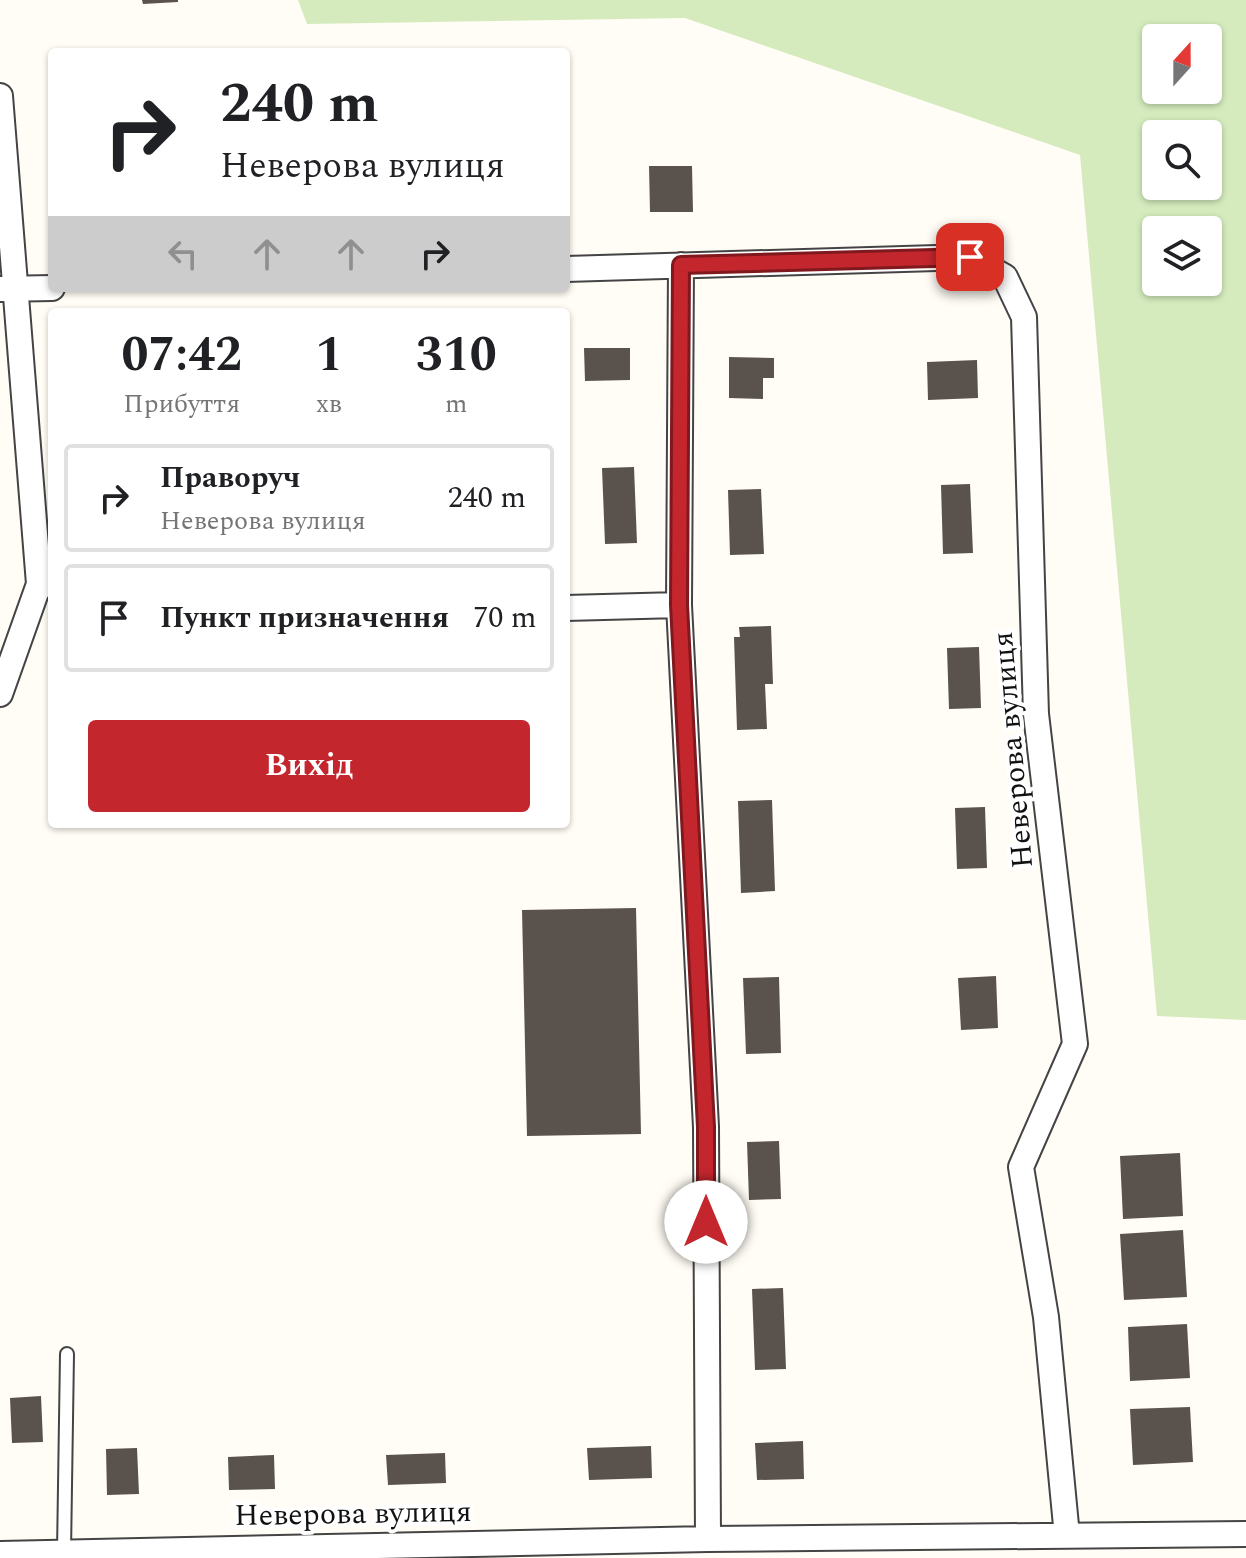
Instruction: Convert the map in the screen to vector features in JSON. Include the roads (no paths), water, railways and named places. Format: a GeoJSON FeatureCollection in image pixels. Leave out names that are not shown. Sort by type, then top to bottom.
{"type":"FeatureCollection","features":[{"type":"Feature","properties":{"kind":"street"},"geometry":{"type":"LineString","coordinates":[[0,96],[9,289],[46,585],[0,694]]}},
{"type":"Feature","properties":{"kind":"street","name":"Неверова вулиця"},"geometry":{"type":"LineString","coordinates":[[570,269],[970,257],[1005,277],[1024,317],[1036,714],[1075,1044],[1021,1167],[1046,1317],[1067,1536]]}},
{"type":"Feature","properties":{"kind":"street"},"geometry":{"type":"LineString","coordinates":[[681,265],[679,605],[706,1127],[708,1539]]}},
{"type":"Feature","properties":{"kind":"street"},"geometry":{"type":"LineString","coordinates":[[9,289],[48,288]]}},
{"type":"Feature","properties":{"kind":"street"},"geometry":{"type":"LineString","coordinates":[[570,608],[679,605]]}},
{"type":"Feature","properties":{"kind":"street","name":"Неверова вулиця"},"geometry":{"type":"LineString","coordinates":[[0,1554],[352,1552],[708,1539],[783,1548],[1067,1536],[1149,1547],[1246,1534]]}},
{"type":"Feature","properties":{"kind":"lane"},"geometry":{"type":"LineString","coordinates":[[64,1552],[67,1354]]}}]}
